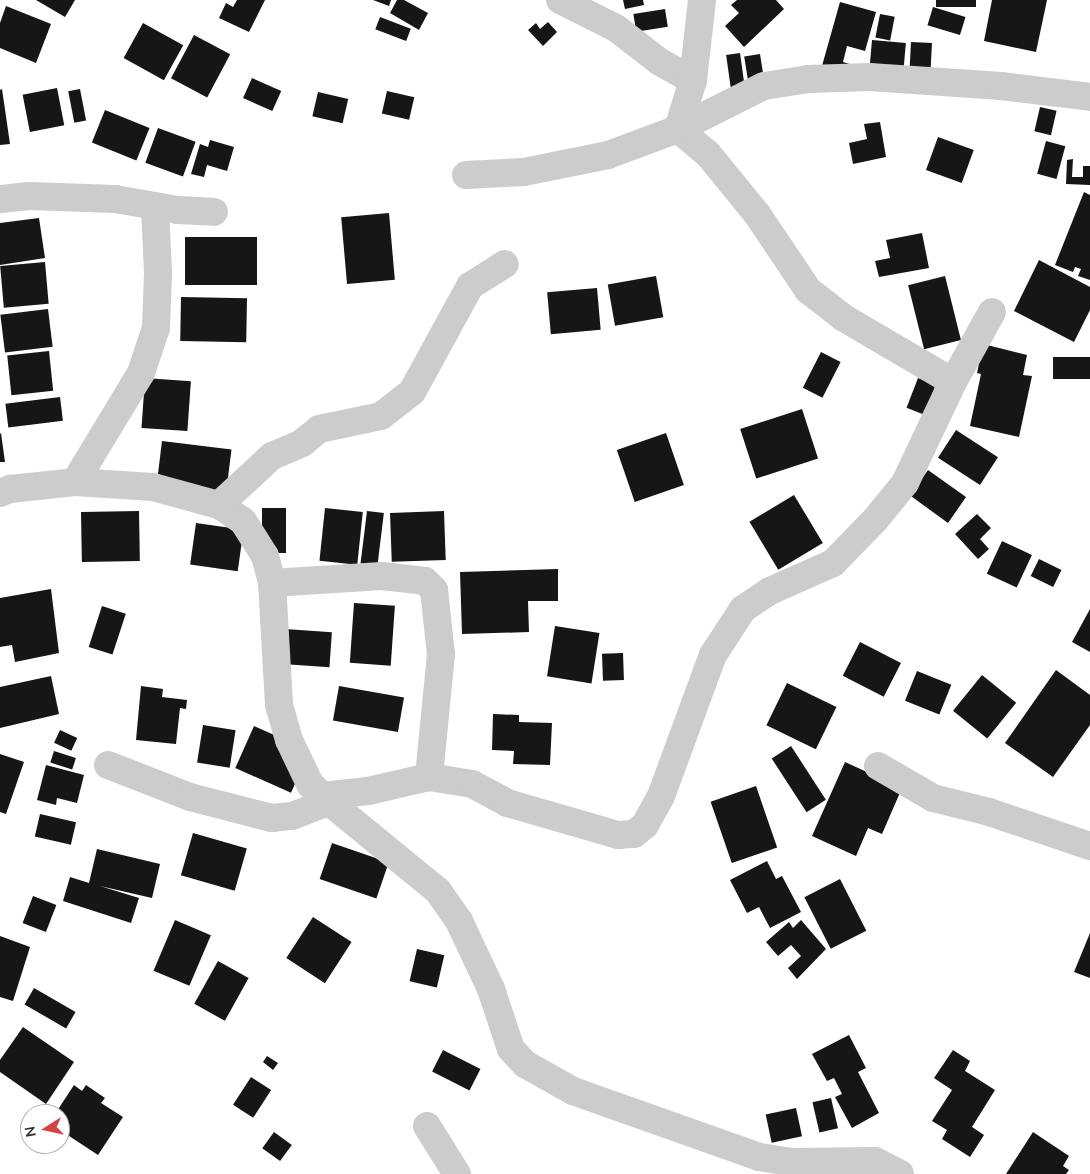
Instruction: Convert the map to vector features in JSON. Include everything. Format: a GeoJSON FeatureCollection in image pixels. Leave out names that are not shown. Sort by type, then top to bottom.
{"type":"FeatureCollection","features":[{"type":"Feature","properties":{"kind":"street"},"geometry":{"type":"LineString","coordinates":[[560,0],[616,28],[660,62],[693,80]]}},
{"type":"Feature","properties":{"kind":"street"},"geometry":{"type":"LineString","coordinates":[[678,129],[693,80],[702,0]]}},
{"type":"Feature","properties":{"kind":"street"},"geometry":{"type":"LineString","coordinates":[[466,175],[524,172],[578,163],[678,129],[764,86],[808,79],[870,77],[1001,86],[1090,97]]}},
{"type":"Feature","properties":{"kind":"street"},"geometry":{"type":"LineString","coordinates":[[678,129],[708,154],[757,214],[808,290],[844,318],[953,382]]}},
{"type":"Feature","properties":{"kind":"street"},"geometry":{"type":"LineString","coordinates":[[0,199],[28,196],[115,200],[214,212]]}},
{"type":"Feature","properties":{"kind":"street"},"geometry":{"type":"LineString","coordinates":[[75,482],[142,373],[156,328],[158,274],[155,206]]}},
{"type":"Feature","properties":{"kind":"street"},"geometry":{"type":"LineString","coordinates":[[219,505],[272,456],[302,443],[319,428],[381,416],[412,392],[470,286],[505,264]]}},
{"type":"Feature","properties":{"kind":"street"},"geometry":{"type":"LineString","coordinates":[[108,765],[190,797],[272,818],[292,816],[325,799],[429,777],[472,784],[508,803],[618,835],[634,834],[645,825],[660,796],[713,655],[743,609],[770,591],[833,563],[875,520],[905,484],[953,382],[992,312]]}},
{"type":"Feature","properties":{"kind":"street"},"geometry":{"type":"LineString","coordinates":[[0,493],[10,489],[75,482],[153,487],[219,505],[243,521],[256,537],[272,583],[279,705],[289,740],[310,784],[325,799],[438,891],[459,921],[491,989],[511,1049],[525,1064],[573,1091],[759,1157],[789,1162],[875,1161],[900,1174]]}},
{"type":"Feature","properties":{"kind":"street"},"geometry":{"type":"LineString","coordinates":[[272,583],[382,576],[425,581],[434,590],[441,654],[429,777]]}},
{"type":"Feature","properties":{"kind":"street"},"geometry":{"type":"LineString","coordinates":[[878,766],[933,798],[990,812],[1090,846]]}},
{"type":"Feature","properties":{"kind":"street"},"geometry":{"type":"LineString","coordinates":[[427,1126],[457,1174]]}},
{"type":"Feature","properties":{"kind":"building"},"geometry":{"type":"Polygon","coordinates":[[[36,0],[75,0],[65,17],[36,0]]]}},
{"type":"Feature","properties":{"kind":"building"},"geometry":{"type":"Polygon","coordinates":[[[237,0],[265,0],[249,32],[219,18],[226,3],[233,7],[237,0]]]}},
{"type":"Feature","properties":{"kind":"building"},"geometry":{"type":"Polygon","coordinates":[[[373,0],[391,0],[389,6],[373,0]]]}},
{"type":"Feature","properties":{"kind":"building"},"geometry":{"type":"Polygon","coordinates":[[[397,0],[404,0],[428,13],[419,30],[390,13],[397,0]]]}},
{"type":"Feature","properties":{"kind":"building"},"geometry":{"type":"Polygon","coordinates":[[[623,0],[643,0],[644,5],[625,9],[623,0]]]}},
{"type":"Feature","properties":{"kind":"building"},"geometry":{"type":"Polygon","coordinates":[[[737,0],[776,0],[784,9],[744,47],[725,26],[739,13],[731,5],[737,0]]]}},
{"type":"Feature","properties":{"kind":"building"},"geometry":{"type":"Polygon","coordinates":[[[936,0],[976,0],[976,7],[936,7],[936,0]]]}},
{"type":"Feature","properties":{"kind":"building"},"geometry":{"type":"Polygon","coordinates":[[[992,0],[1047,0],[1036,52],[984,41],[992,0]]]}},
{"type":"Feature","properties":{"kind":"building"},"geometry":{"type":"Polygon","coordinates":[[[840,2],[876,12],[865,51],[847,46],[843,62],[860,67],[820,73],[840,2]]]}},
{"type":"Feature","properties":{"kind":"building"},"geometry":{"type":"Polygon","coordinates":[[[6,6],[51,24],[36,63],[0,48],[0,23],[6,6]]]}},
{"type":"Feature","properties":{"kind":"building"},"geometry":{"type":"Polygon","coordinates":[[[933,7],[966,17],[960,35],[927,25],[933,7]]]}},
{"type":"Feature","properties":{"kind":"building"},"geometry":{"type":"Polygon","coordinates":[[[665,9],[668,27],[636,32],[633,14],[665,9]]]}},
{"type":"Feature","properties":{"kind":"building"},"geometry":{"type":"Polygon","coordinates":[[[880,14],[895,17],[890,40],[875,38],[880,14]]]}},
{"type":"Feature","properties":{"kind":"building"},"geometry":{"type":"Polygon","coordinates":[[[380,17],[411,29],[406,41],[375,29],[380,17]]]}},
{"type":"Feature","properties":{"kind":"building"},"geometry":{"type":"Polygon","coordinates":[[[548,22],[557,32],[543,46],[528,30],[536,23],[540,29],[548,22]]]}},
{"type":"Feature","properties":{"kind":"building"},"geometry":{"type":"Polygon","coordinates":[[[143,23],[183,45],[164,80],[124,58],[143,23]]]}},
{"type":"Feature","properties":{"kind":"building"},"geometry":{"type":"Polygon","coordinates":[[[194,35],[230,54],[207,98],[171,78],[194,35]]]}},
{"type":"Feature","properties":{"kind":"building"},"geometry":{"type":"Polygon","coordinates":[[[872,40],[906,43],[903,75],[869,72],[872,40]]]}},
{"type":"Feature","properties":{"kind":"building"},"geometry":{"type":"Polygon","coordinates":[[[911,42],[932,43],[930,81],[909,80],[911,42]]]}},
{"type":"Feature","properties":{"kind":"building"},"geometry":{"type":"Polygon","coordinates":[[[740,53],[745,88],[731,90],[726,55],[740,53]]]}},
{"type":"Feature","properties":{"kind":"building"},"geometry":{"type":"Polygon","coordinates":[[[760,54],[765,85],[749,87],[744,57],[760,54]]]}},
{"type":"Feature","properties":{"kind":"building"},"geometry":{"type":"Polygon","coordinates":[[[252,78],[281,91],[272,111],[243,98],[252,78]]]}},
{"type":"Feature","properties":{"kind":"building"},"geometry":{"type":"Polygon","coordinates":[[[57,88],[64,125],[30,132],[23,95],[57,88]]]}},
{"type":"Feature","properties":{"kind":"building"},"geometry":{"type":"Polygon","coordinates":[[[2,89],[10,144],[0,145],[0,90],[2,89]]]}},
{"type":"Feature","properties":{"kind":"building"},"geometry":{"type":"Polygon","coordinates":[[[80,89],[86,120],[74,123],[68,91],[80,89]]]}},
{"type":"Feature","properties":{"kind":"building"},"geometry":{"type":"Polygon","coordinates":[[[387,91],[414,97],[409,120],[382,113],[387,91]]]}},
{"type":"Feature","properties":{"kind":"building"},"geometry":{"type":"Polygon","coordinates":[[[318,92],[348,99],[343,123],[312,116],[318,92]]]}},
{"type":"Feature","properties":{"kind":"building"},"geometry":{"type":"Polygon","coordinates":[[[1040,107],[1057,111],[1051,135],[1034,131],[1040,107]]]}},
{"type":"Feature","properties":{"kind":"building"},"geometry":{"type":"Polygon","coordinates":[[[105,110],[150,128],[136,160],[92,142],[105,110]]]}},
{"type":"Feature","properties":{"kind":"building"},"geometry":{"type":"Polygon","coordinates":[[[880,122],[886,157],[853,164],[849,143],[867,139],[864,124],[880,122]]]}},
{"type":"Feature","properties":{"kind":"building"},"geometry":{"type":"Polygon","coordinates":[[[158,128],[196,142],[183,176],[145,163],[158,128]]]}},
{"type":"Feature","properties":{"kind":"building"},"geometry":{"type":"Polygon","coordinates":[[[938,137],[974,150],[962,183],[926,170],[938,137]]]}},
{"type":"Feature","properties":{"kind":"building"},"geometry":{"type":"Polygon","coordinates":[[[210,140],[234,147],[227,171],[207,165],[204,177],[191,174],[200,144],[208,147],[210,140]]]}},
{"type":"Feature","properties":{"kind":"building"},"geometry":{"type":"Polygon","coordinates":[[[1046,141],[1065,146],[1057,179],[1037,174],[1046,141]]]}},
{"type":"Feature","properties":{"kind":"building"},"geometry":{"type":"Polygon","coordinates":[[[1073,159],[1072,177],[1083,177],[1083,166],[1090,166],[1090,185],[1066,184],[1067,160],[1073,159]]]}},
{"type":"Feature","properties":{"kind":"building"},"geometry":{"type":"Polygon","coordinates":[[[1084,192],[1090,195],[1090,280],[1078,276],[1081,269],[1075,267],[1073,272],[1055,265],[1084,192]]]}},
{"type":"Feature","properties":{"kind":"building"},"geometry":{"type":"Polygon","coordinates":[[[389,213],[395,280],[347,284],[341,217],[389,213]]]}},
{"type":"Feature","properties":{"kind":"building"},"geometry":{"type":"Polygon","coordinates":[[[39,218],[45,258],[0,265],[0,223],[39,218]]]}},
{"type":"Feature","properties":{"kind":"building"},"geometry":{"type":"Polygon","coordinates":[[[922,233],[929,268],[879,277],[875,261],[890,258],[886,240],[922,233]]]}},
{"type":"Feature","properties":{"kind":"building"},"geometry":{"type":"Polygon","coordinates":[[[185,237],[257,237],[257,285],[185,285],[185,237]]]}},
{"type":"Feature","properties":{"kind":"building"},"geometry":{"type":"Polygon","coordinates":[[[1039,260],[1090,287],[1090,310],[1074,342],[1014,311],[1039,260]]]}},
{"type":"Feature","properties":{"kind":"building"},"geometry":{"type":"Polygon","coordinates":[[[45,262],[49,304],[4,308],[0,266],[45,262]]]}},
{"type":"Feature","properties":{"kind":"building"},"geometry":{"type":"Polygon","coordinates":[[[656,276],[663,317],[615,326],[608,285],[656,276]]]}},
{"type":"Feature","properties":{"kind":"building"},"geometry":{"type":"Polygon","coordinates":[[[945,276],[961,340],[924,349],[908,285],[945,276]]]}},
{"type":"Feature","properties":{"kind":"building"},"geometry":{"type":"Polygon","coordinates":[[[597,288],[601,330],[551,334],[547,292],[597,288]]]}},
{"type":"Feature","properties":{"kind":"building"},"geometry":{"type":"Polygon","coordinates":[[[181,297],[247,298],[246,342],[180,341],[181,297]]]}},
{"type":"Feature","properties":{"kind":"building"},"geometry":{"type":"Polygon","coordinates":[[[48,309],[53,347],[5,353],[0,315],[48,309]]]}},
{"type":"Feature","properties":{"kind":"building"},"geometry":{"type":"Polygon","coordinates":[[[983,344],[1027,355],[1023,375],[1032,376],[1019,437],[970,426],[981,374],[977,373],[983,344]]]}},
{"type":"Feature","properties":{"kind":"building"},"geometry":{"type":"Polygon","coordinates":[[[49,351],[53,391],[11,395],[7,355],[49,351]]]}},
{"type":"Feature","properties":{"kind":"building"},"geometry":{"type":"Polygon","coordinates":[[[821,352],[841,362],[822,398],[803,388],[821,352]]]}},
{"type":"Feature","properties":{"kind":"building"},"geometry":{"type":"Polygon","coordinates":[[[1053,357],[1090,357],[1090,379],[1053,379],[1053,357]]]}},
{"type":"Feature","properties":{"kind":"building"},"geometry":{"type":"Polygon","coordinates":[[[145,378],[191,381],[187,431],[142,428],[145,378]]]}},
{"type":"Feature","properties":{"kind":"building"},"geometry":{"type":"Polygon","coordinates":[[[918,378],[936,385],[924,415],[907,408],[918,378]]]}},
{"type":"Feature","properties":{"kind":"building"},"geometry":{"type":"Polygon","coordinates":[[[60,397],[63,421],[8,428],[5,404],[60,397]]]}},
{"type":"Feature","properties":{"kind":"building"},"geometry":{"type":"Polygon","coordinates":[[[802,409],[818,458],[756,479],[740,429],[802,409]]]}},
{"type":"Feature","properties":{"kind":"building"},"geometry":{"type":"Polygon","coordinates":[[[956,430],[998,457],[980,485],[938,458],[956,430]]]}},
{"type":"Feature","properties":{"kind":"building"},"geometry":{"type":"Polygon","coordinates":[[[1,433],[5,462],[0,462],[1,433]]]}},
{"type":"Feature","properties":{"kind":"building"},"geometry":{"type":"Polygon","coordinates":[[[666,433],[684,485],[635,502],[617,450],[666,433]]]}},
{"type":"Feature","properties":{"kind":"building"},"geometry":{"type":"Polygon","coordinates":[[[162,441],[231,450],[226,492],[157,484],[162,441]]]}},
{"type":"Feature","properties":{"kind":"building"},"geometry":{"type":"Polygon","coordinates":[[[928,470],[966,497],[948,523],[904,491],[921,480],[928,470]]]}},
{"type":"Feature","properties":{"kind":"building"},"geometry":{"type":"Polygon","coordinates":[[[794,495],[823,543],[778,570],[749,522],[794,495]]]}},
{"type":"Feature","properties":{"kind":"building"},"geometry":{"type":"Polygon","coordinates":[[[262,508],[286,508],[286,553],[262,553],[262,508]]]}},
{"type":"Feature","properties":{"kind":"building"},"geometry":{"type":"Polygon","coordinates":[[[325,508],[363,512],[357,565],[319,561],[325,508]]]}},
{"type":"Feature","properties":{"kind":"building"},"geometry":{"type":"Polygon","coordinates":[[[139,511],[140,561],[82,562],[81,512],[139,511]]]}},
{"type":"Feature","properties":{"kind":"building"},"geometry":{"type":"Polygon","coordinates":[[[367,511],[384,513],[377,566],[361,564],[367,511]]]}},
{"type":"Feature","properties":{"kind":"building"},"geometry":{"type":"Polygon","coordinates":[[[444,511],[446,560],[392,562],[390,513],[444,511]]]}},
{"type":"Feature","properties":{"kind":"building"},"geometry":{"type":"Polygon","coordinates":[[[977,514],[991,528],[980,539],[989,549],[978,559],[955,534],[977,514]]]}},
{"type":"Feature","properties":{"kind":"building"},"geometry":{"type":"Polygon","coordinates":[[[196,523],[244,530],[238,571],[190,565],[196,523]]]}},
{"type":"Feature","properties":{"kind":"building"},"geometry":{"type":"Polygon","coordinates":[[[1002,541],[1032,555],[1017,588],[987,574],[1002,541]]]}},
{"type":"Feature","properties":{"kind":"building"},"geometry":{"type":"Polygon","coordinates":[[[1039,559],[1061,570],[1053,587],[1031,576],[1039,559]]]}},
{"type":"Feature","properties":{"kind":"building"},"geometry":{"type":"Polygon","coordinates":[[[558,569],[558,601],[528,601],[529,632],[462,634],[460,572],[558,569]]]}},
{"type":"Feature","properties":{"kind":"building"},"geometry":{"type":"Polygon","coordinates":[[[51,589],[59,653],[15,662],[12,645],[0,647],[0,598],[51,589]]]}},
{"type":"Feature","properties":{"kind":"building"},"geometry":{"type":"Polygon","coordinates":[[[354,603],[395,606],[391,666],[350,663],[354,603]]]}},
{"type":"Feature","properties":{"kind":"building"},"geometry":{"type":"Polygon","coordinates":[[[102,606],[126,614],[112,655],[89,647],[102,606]]]}},
{"type":"Feature","properties":{"kind":"building"},"geometry":{"type":"Polygon","coordinates":[[[1090,609],[1090,652],[1072,642],[1090,609]]]}},
{"type":"Feature","properties":{"kind":"building"},"geometry":{"type":"Polygon","coordinates":[[[555,626],[599,633],[591,683],[547,676],[555,626]]]}},
{"type":"Feature","properties":{"kind":"building"},"geometry":{"type":"Polygon","coordinates":[[[285,629],[332,632],[329,667],[283,664],[285,629]]]}},
{"type":"Feature","properties":{"kind":"building"},"geometry":{"type":"Polygon","coordinates":[[[860,642],[901,663],[884,697],[843,676],[860,642]]]}},
{"type":"Feature","properties":{"kind":"building"},"geometry":{"type":"Polygon","coordinates":[[[623,653],[624,680],[603,681],[602,654],[623,653]]]}},
{"type":"Feature","properties":{"kind":"building"},"geometry":{"type":"Polygon","coordinates":[[[1056,670],[1090,695],[1090,725],[1053,777],[1005,743],[1056,670]]]}},
{"type":"Feature","properties":{"kind":"building"},"geometry":{"type":"Polygon","coordinates":[[[917,671],[951,685],[939,715],[905,701],[917,671]]]}},
{"type":"Feature","properties":{"kind":"building"},"geometry":{"type":"Polygon","coordinates":[[[982,675],[1016,703],[987,738],[953,711],[982,675]]]}},
{"type":"Feature","properties":{"kind":"building"},"geometry":{"type":"Polygon","coordinates":[[[51,676],[59,714],[0,728],[0,687],[51,676]]]}},
{"type":"Feature","properties":{"kind":"building"},"geometry":{"type":"Polygon","coordinates":[[[787,683],[836,707],[816,749],[766,725],[787,683]]]}},
{"type":"Feature","properties":{"kind":"building"},"geometry":{"type":"Polygon","coordinates":[[[141,686],[163,689],[162,697],[187,700],[186,709],[180,708],[176,744],[136,740],[141,686]]]}},
{"type":"Feature","properties":{"kind":"building"},"geometry":{"type":"Polygon","coordinates":[[[339,686],[404,697],[398,732],[333,720],[339,686]]]}},
{"type":"Feature","properties":{"kind":"building"},"geometry":{"type":"Polygon","coordinates":[[[493,714],[519,715],[519,722],[552,723],[550,765],[513,764],[514,751],[492,750],[493,714]]]}},
{"type":"Feature","properties":{"kind":"building"},"geometry":{"type":"Polygon","coordinates":[[[203,725],[236,730],[230,768],[197,763],[203,725]]]}},
{"type":"Feature","properties":{"kind":"building"},"geometry":{"type":"Polygon","coordinates":[[[254,726],[310,751],[291,793],[235,768],[254,726]]]}},
{"type":"Feature","properties":{"kind":"building"},"geometry":{"type":"Polygon","coordinates":[[[60,730],[77,738],[71,751],[54,743],[60,730]]]}},
{"type":"Feature","properties":{"kind":"building"},"geometry":{"type":"Polygon","coordinates":[[[791,746],[826,800],[807,812],[772,759],[791,746]]]}},
{"type":"Feature","properties":{"kind":"building"},"geometry":{"type":"Polygon","coordinates":[[[54,751],[76,758],[72,770],[50,762],[54,751]]]}},
{"type":"Feature","properties":{"kind":"building"},"geometry":{"type":"Polygon","coordinates":[[[0,754],[24,762],[6,814],[0,812],[0,754]]]}},
{"type":"Feature","properties":{"kind":"building"},"geometry":{"type":"Polygon","coordinates":[[[845,762],[902,788],[882,834],[868,828],[856,856],[812,836],[845,762]]]}},
{"type":"Feature","properties":{"kind":"building"},"geometry":{"type":"Polygon","coordinates":[[[46,765],[84,775],[77,803],[57,798],[56,805],[37,800],[46,765]]]}},
{"type":"Feature","properties":{"kind":"building"},"geometry":{"type":"Polygon","coordinates":[[[756,786],[777,847],[732,863],[711,802],[756,786]]]}},
{"type":"Feature","properties":{"kind":"building"},"geometry":{"type":"Polygon","coordinates":[[[40,814],[76,822],[71,845],[35,836],[40,814]]]}},
{"type":"Feature","properties":{"kind":"building"},"geometry":{"type":"Polygon","coordinates":[[[193,833],[247,848],[235,891],[181,875],[193,833]]]}},
{"type":"Feature","properties":{"kind":"building"},"geometry":{"type":"Polygon","coordinates":[[[332,843],[389,863],[376,898],[320,879],[332,843]]]}},
{"type":"Feature","properties":{"kind":"building"},"geometry":{"type":"Polygon","coordinates":[[[97,849],[160,864],[152,898],[100,886],[139,898],[131,923],[63,901],[70,877],[89,883],[97,849]]]}},
{"type":"Feature","properties":{"kind":"building"},"geometry":{"type":"Polygon","coordinates":[[[767,861],[776,879],[782,876],[801,912],[770,928],[759,907],[747,913],[730,880],[767,861]]]}},
{"type":"Feature","properties":{"kind":"building"},"geometry":{"type":"Polygon","coordinates":[[[840,879],[866,931],[831,949],[804,897],[840,879]]]}},
{"type":"Feature","properties":{"kind":"building"},"geometry":{"type":"Polygon","coordinates":[[[33,896],[56,905],[46,932],[23,923],[33,896]]]}},
{"type":"Feature","properties":{"kind":"building"},"geometry":{"type":"Polygon","coordinates":[[[313,917],[352,942],[325,983],[286,958],[313,917]]]}},
{"type":"Feature","properties":{"kind":"building"},"geometry":{"type":"Polygon","coordinates":[[[175,920],[211,935],[189,986],[154,971],[175,920]]]}},
{"type":"Feature","properties":{"kind":"building"},"geometry":{"type":"Polygon","coordinates":[[[801,920],[826,949],[797,979],[788,968],[801,956],[791,945],[778,956],[766,942],[789,922],[793,928],[801,920]]]}},
{"type":"Feature","properties":{"kind":"building"},"geometry":{"type":"Polygon","coordinates":[[[1090,933],[1090,978],[1074,972],[1090,933]]]}},
{"type":"Feature","properties":{"kind":"building"},"geometry":{"type":"Polygon","coordinates":[[[0,936],[30,947],[13,1001],[0,997],[0,936]]]}},
{"type":"Feature","properties":{"kind":"building"},"geometry":{"type":"Polygon","coordinates":[[[417,949],[444,955],[437,987],[410,981],[417,949]]]}},
{"type":"Feature","properties":{"kind":"building"},"geometry":{"type":"Polygon","coordinates":[[[218,961],[249,978],[225,1021],[194,1004],[218,961]]]}},
{"type":"Feature","properties":{"kind":"building"},"geometry":{"type":"Polygon","coordinates":[[[34,988],[76,1012],[66,1028],[24,1004],[34,988]]]}},
{"type":"Feature","properties":{"kind":"building"},"geometry":{"type":"Polygon","coordinates":[[[23,1027],[74,1062],[46,1104],[0,1072],[0,1060],[23,1027]]]}},
{"type":"Feature","properties":{"kind":"building"},"geometry":{"type":"Polygon","coordinates":[[[849,1035],[866,1068],[858,1072],[879,1113],[852,1128],[835,1097],[842,1094],[834,1078],[827,1081],[812,1054],[849,1035]]]}},
{"type":"Feature","properties":{"kind":"building"},"geometry":{"type":"Polygon","coordinates":[[[443,1050],[480,1069],[470,1090],[432,1071],[443,1050]]]}},
{"type":"Feature","properties":{"kind":"building"},"geometry":{"type":"Polygon","coordinates":[[[953,1050],[970,1061],[965,1071],[995,1090],[972,1127],[984,1135],[970,1157],[942,1139],[947,1130],[932,1121],[952,1090],[934,1078],[953,1050]]]}},
{"type":"Feature","properties":{"kind":"building"},"geometry":{"type":"Polygon","coordinates":[[[267,1056],[278,1063],[273,1070],[263,1062],[267,1056]]]}},
{"type":"Feature","properties":{"kind":"building"},"geometry":{"type":"Polygon","coordinates":[[[251,1077],[271,1090],[253,1118],[233,1105],[251,1077]]]}},
{"type":"Feature","properties":{"kind":"building"},"geometry":{"type":"Polygon","coordinates":[[[74,1085],[82,1091],[86,1085],[105,1098],[101,1103],[123,1117],[98,1155],[70,1137],[70,1104],[62,1104],[74,1085]]]}},
{"type":"Feature","properties":{"kind":"building"},"geometry":{"type":"Polygon","coordinates":[[[831,1098],[838,1128],[819,1132],[812,1102],[831,1098]]]}},
{"type":"Feature","properties":{"kind":"building"},"geometry":{"type":"Polygon","coordinates":[[[796,1108],[802,1136],[772,1143],[766,1114],[796,1108]]]}},
{"type":"Feature","properties":{"kind":"building"},"geometry":{"type":"Polygon","coordinates":[[[274,1132],[292,1145],[280,1161],[262,1148],[274,1132]]]}},
{"type":"Feature","properties":{"kind":"building"},"geometry":{"type":"Polygon","coordinates":[[[1033,1132],[1069,1156],[1063,1166],[1069,1170],[1066,1174],[1006,1174],[1033,1132]]]}}]}
